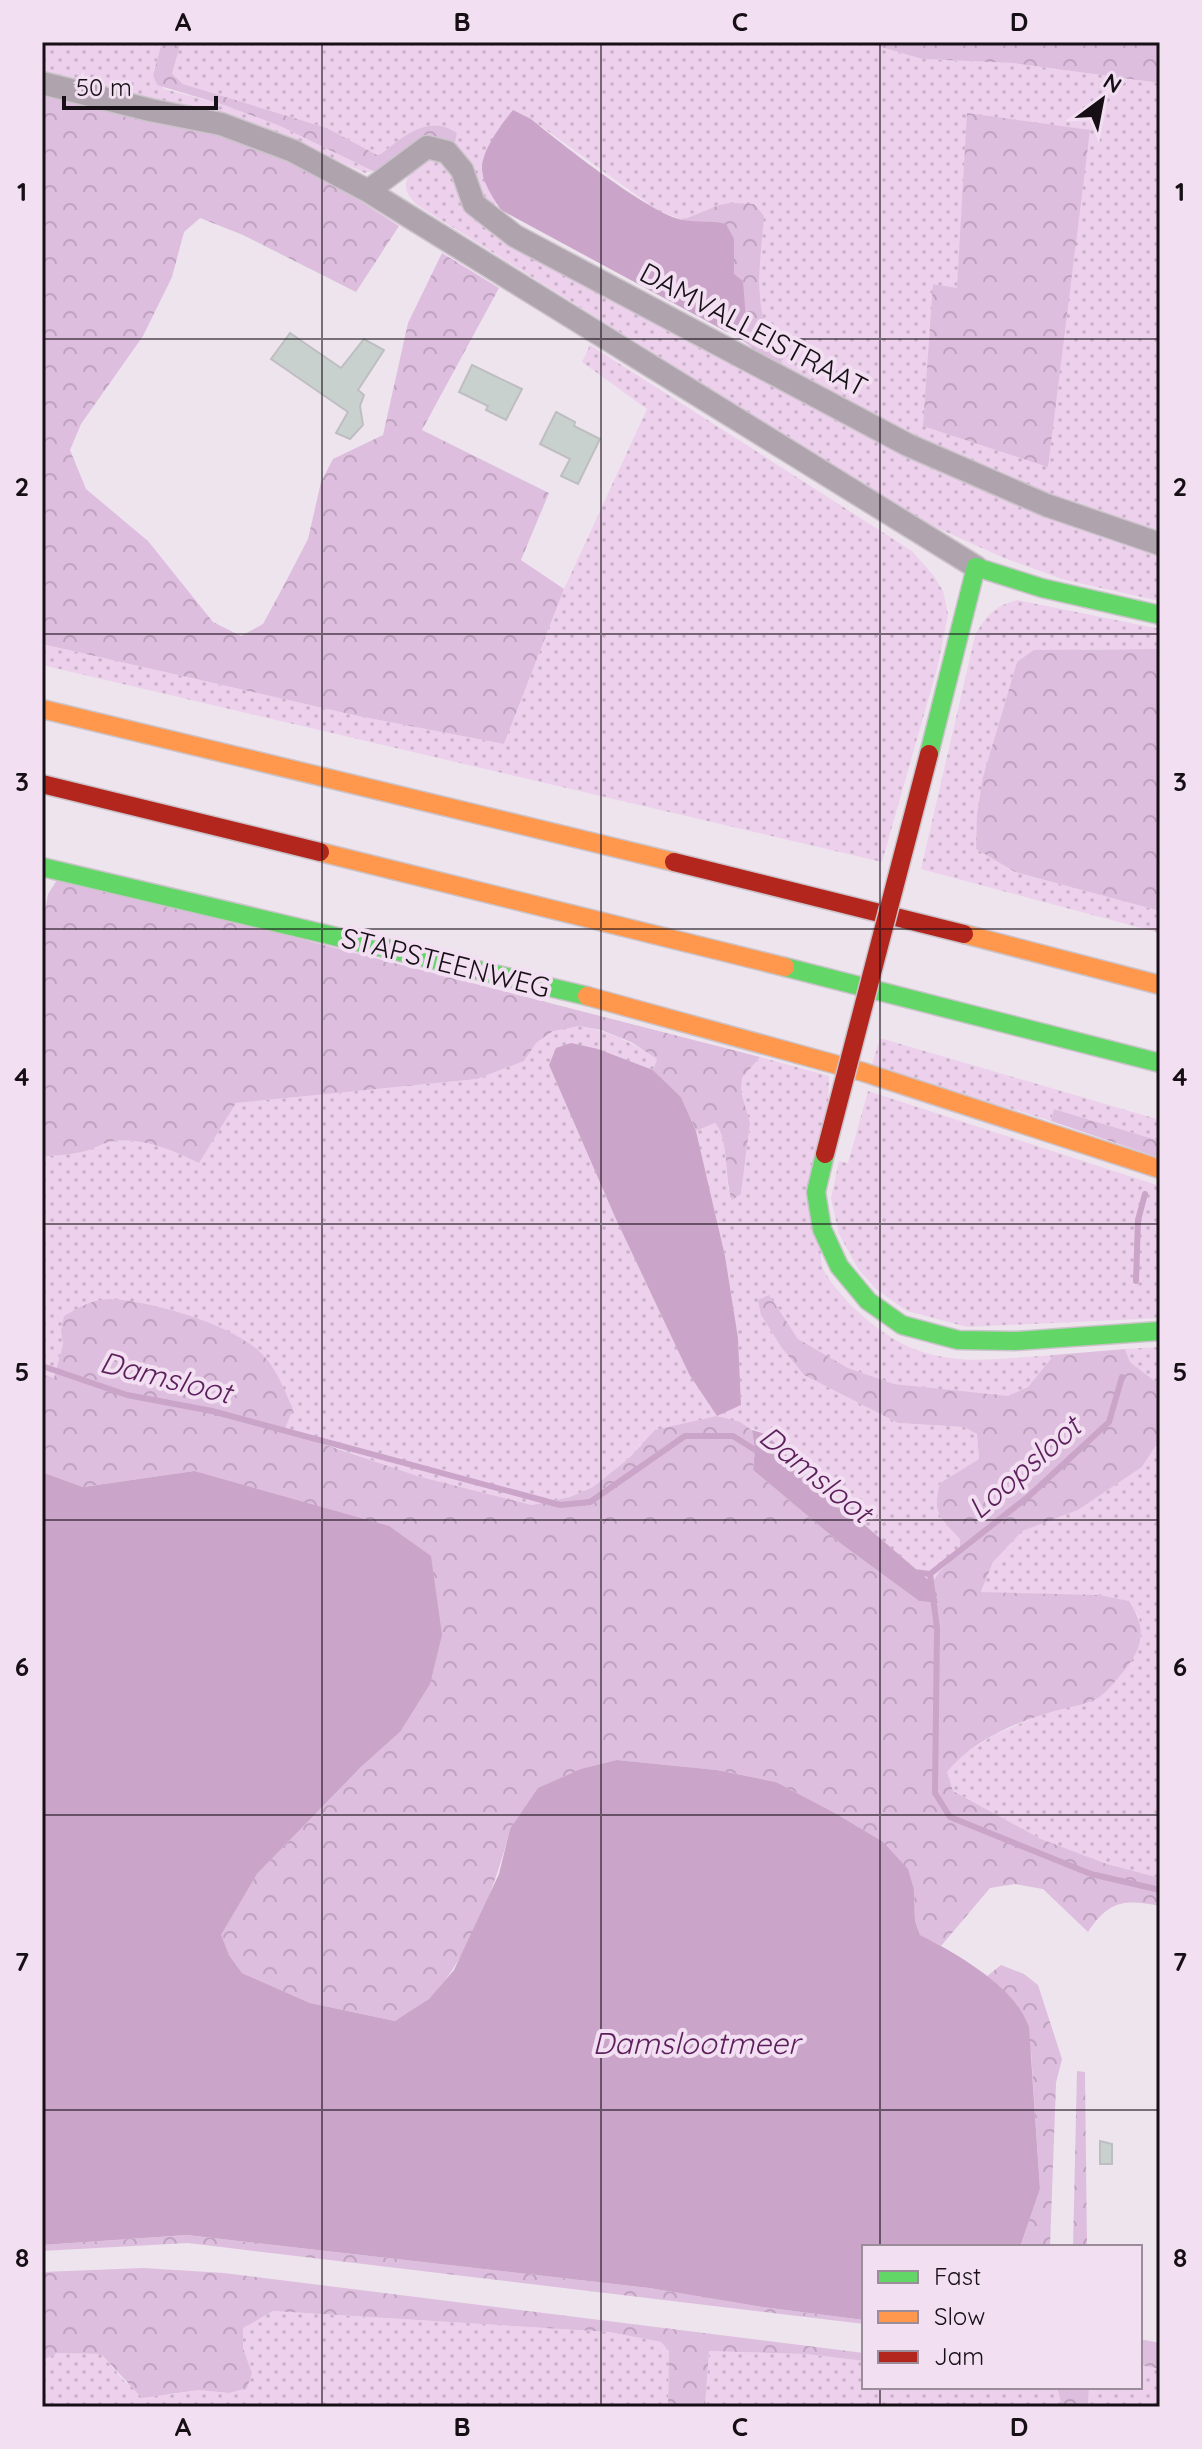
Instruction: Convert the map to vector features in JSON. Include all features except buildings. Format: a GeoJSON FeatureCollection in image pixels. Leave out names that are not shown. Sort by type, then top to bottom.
{"type":"FeatureCollection","features":[{"type":"Feature","properties":{"kind":"main road"},"geometry":{"type":"LineString","coordinates":[[1160,615],[1042,588],[976,567],[816,1192],[822,1229],[839,1266],[868,1301],[902,1325],[958,1340],[1015,1341],[1160,1331]]}},
{"type":"Feature","properties":{"kind":"main road"},"geometry":{"type":"LineString","coordinates":[[42,709],[812,895],[1160,985]]}},
{"type":"Feature","properties":{"kind":"main road"},"geometry":{"type":"LineString","coordinates":[[42,784],[621,925],[1160,1063]]}},
{"type":"Feature","properties":{"kind":"main road","name":"STAPSTEENWEG"},"geometry":{"type":"LineString","coordinates":[[42,867],[397,949],[762,1043],[994,1112],[1160,1169]]}},
{"type":"Feature","properties":{"kind":"street"},"geometry":{"type":"LineString","coordinates":[[42,83],[221,124],[293,151],[368,191],[976,567]]}},
{"type":"Feature","properties":{"kind":"street","name":"DAMVALLEISTRAAT"},"geometry":{"type":"LineString","coordinates":[[368,191],[427,147],[447,152],[462,170],[474,204],[515,236],[908,445],[1046,505],[1160,544]]}},
{"type":"Feature","properties":{"kind":"shaded area"},"geometry":{"type":"Polygon","coordinates":[[[42,42],[162,42],[153,74],[164,89],[221,104],[280,126],[373,171],[365,173],[251,122],[42,75],[42,42]]]}},
{"type":"Feature","properties":{"kind":"shaded area"},"geometry":{"type":"Polygon","coordinates":[[[181,42],[864,42],[922,59],[1013,63],[1160,83],[1160,537],[1013,481],[918,438],[777,367],[783,358],[765,330],[760,301],[760,271],[719,205],[682,220],[657,210],[531,119],[500,126],[485,156],[484,165],[487,182],[498,204],[483,204],[455,143],[457,133],[446,128],[436,126],[415,130],[379,156],[327,128],[183,84],[172,74],[181,42]],[[934,284],[924,426],[957,289],[934,284]]]}},
{"type":"Feature","properties":{"kind":"shaded area"},"geometry":{"type":"Polygon","coordinates":[[[430,154],[447,164],[459,192],[765,377],[1160,550],[1160,601],[1065,580],[1004,558],[924,522],[417,205],[410,197],[406,183],[412,171],[430,154]]]}},
{"type":"Feature","properties":{"kind":"shaded area"},"geometry":{"type":"Polygon","coordinates":[[[590,345],[912,551],[943,591],[948,614],[938,665],[882,862],[42,665],[42,644],[358,716],[504,744],[564,589],[647,409],[582,362],[590,345]]]}},
{"type":"Feature","properties":{"kind":"shaded area"},"geometry":{"type":"Polygon","coordinates":[[[1017,600],[1160,629],[1160,649],[1083,649],[1017,662],[985,778],[976,849],[1015,872],[1160,911],[1160,933],[921,869],[975,636],[992,613],[1017,600]]]}},
{"type":"Feature","properties":{"kind":"shaded area"},"geometry":{"type":"Polygon","coordinates":[[[579,1026],[620,1038],[657,1059],[653,1070],[598,1049],[549,1065],[615,1217],[689,1374],[718,1415],[741,1405],[738,1339],[725,1256],[696,1131],[715,1123],[723,1131],[728,1189],[741,1194],[750,1124],[741,1092],[742,1078],[760,1057],[829,1076],[821,1260],[827,1276],[855,1309],[902,1344],[925,1353],[972,1360],[1054,1355],[1028,1387],[1008,1397],[894,1384],[848,1368],[798,1339],[769,1296],[761,1315],[804,1375],[898,1423],[964,1427],[977,1434],[979,1459],[940,1483],[937,1508],[942,1519],[960,1538],[960,1552],[932,1583],[801,1470],[766,1434],[718,1416],[690,1423],[641,1444],[628,1459],[593,1487],[570,1497],[532,1505],[421,1477],[283,1430],[278,1386],[271,1366],[237,1337],[61,1331],[63,1344],[54,1378],[42,1374],[42,1157],[81,1152],[109,1142],[132,1141],[166,1148],[199,1162],[236,1103],[477,1079],[524,1061],[536,1043],[553,1030],[579,1026]]]}},
{"type":"Feature","properties":{"kind":"shaded area"},"geometry":{"type":"Polygon","coordinates":[[[880,1038],[1160,1120],[1160,1141],[1054,1109],[1051,1121],[872,1065],[880,1038]]]}},
{"type":"Feature","properties":{"kind":"shaded area"},"geometry":{"type":"Polygon","coordinates":[[[868,1091],[1160,1186],[1160,1318],[967,1327],[907,1311],[876,1289],[859,1270],[839,1234],[831,1198],[839,1161],[848,1163],[868,1091]]]}},
{"type":"Feature","properties":{"kind":"shaded area"},"geometry":{"type":"Polygon","coordinates":[[[1160,1347],[1160,1385],[1130,1362],[1125,1349],[1160,1347]]]}},
{"type":"Feature","properties":{"kind":"shaded area"},"geometry":{"type":"Polygon","coordinates":[[[1160,1439],[1160,1878],[1107,1864],[1041,1839],[953,1791],[947,1772],[958,1758],[994,1735],[1043,1714],[1141,1640],[1139,1617],[1129,1601],[1100,1595],[981,1593],[993,1562],[1022,1530],[1078,1510],[1142,1467],[1160,1439]]]}},
{"type":"Feature","properties":{"kind":"shaded area"},"geometry":{"type":"Polygon","coordinates":[[[273,2311],[609,2332],[661,2342],[669,2351],[668,2407],[42,2407],[42,2360],[58,2353],[101,2354],[126,2383],[168,2395],[199,2390],[229,2393],[252,2373],[243,2348],[243,2327],[273,2311]]]}},
{"type":"Feature","properties":{"kind":"shaded area"},"geometry":{"type":"Polygon","coordinates":[[[709,2351],[806,2354],[862,2361],[862,2389],[1058,2389],[1062,2407],[705,2407],[709,2351]]]}},
{"type":"Feature","properties":{"kind":"shaded area"},"geometry":{"type":"Polygon","coordinates":[[[1142,2365],[1160,2369],[1160,2407],[1088,2407],[1089,2389],[1142,2389],[1142,2365]]]}},
{"type":"Feature","properties":{"kind":"green space"},"geometry":{"type":"Polygon","coordinates":[[[162,42],[181,42],[172,74],[183,84],[327,128],[379,156],[415,130],[425,127],[436,126],[457,133],[455,143],[440,139],[419,142],[395,160],[373,171],[280,126],[157,85],[153,75],[162,42]]]}},
{"type":"Feature","properties":{"kind":"green space"},"geometry":{"type":"Polygon","coordinates":[[[864,42],[1160,42],[1160,83],[1013,63],[922,59],[864,42]]]}},
{"type":"Feature","properties":{"kind":"green space"},"geometry":{"type":"Polygon","coordinates":[[[42,94],[215,132],[309,168],[399,226],[356,292],[243,235],[200,218],[184,232],[172,277],[143,336],[81,424],[70,450],[86,489],[148,541],[213,622],[241,636],[263,624],[308,539],[321,482],[333,459],[383,435],[408,323],[442,253],[499,288],[422,430],[549,493],[521,560],[564,589],[504,744],[358,716],[42,644],[42,94]]]}},
{"type":"Feature","properties":{"kind":"green space"},"geometry":{"type":"Polygon","coordinates":[[[967,113],[1090,130],[1048,467],[923,426],[933,284],[957,288],[967,113]]]}},
{"type":"Feature","properties":{"kind":"green space"},"geometry":{"type":"Polygon","coordinates":[[[731,203],[754,204],[764,216],[761,309],[773,343],[783,359],[777,367],[734,334],[747,332],[734,274],[734,239],[682,220],[731,203]]]}},
{"type":"Feature","properties":{"kind":"green space"},"geometry":{"type":"Polygon","coordinates":[[[1160,649],[1160,911],[1015,872],[976,849],[983,777],[1017,662],[1034,650],[1160,649]]]}},
{"type":"Feature","properties":{"kind":"green space"},"geometry":{"type":"Polygon","coordinates":[[[57,880],[238,923],[760,1057],[742,1078],[741,1092],[750,1123],[741,1194],[732,1200],[719,1129],[715,1123],[696,1131],[681,1097],[653,1070],[657,1059],[631,1042],[601,1030],[579,1026],[553,1031],[536,1043],[524,1061],[477,1079],[236,1103],[199,1163],[166,1149],[132,1141],[109,1142],[81,1152],[42,1157],[42,926],[48,894],[57,880]]]}},
{"type":"Feature","properties":{"kind":"green space"},"geometry":{"type":"Polygon","coordinates":[[[1054,1109],[1160,1141],[1160,1158],[1051,1121],[1054,1109]]]}},
{"type":"Feature","properties":{"kind":"green space"},"geometry":{"type":"Polygon","coordinates":[[[769,1295],[798,1339],[848,1368],[894,1384],[1008,1396],[1028,1387],[1054,1355],[1125,1349],[1130,1362],[1160,1385],[1160,1439],[1142,1467],[1078,1510],[1022,1531],[993,1562],[981,1592],[1100,1595],[1129,1601],[1136,1612],[1141,1632],[1137,1650],[1126,1668],[1096,1699],[1034,1717],[1007,1729],[980,1743],[947,1772],[953,1791],[1041,1839],[1107,1864],[1160,1878],[1160,1906],[1119,1904],[1103,1913],[1088,1932],[1043,1889],[1015,1884],[990,1888],[941,1946],[920,1935],[915,1921],[914,1890],[833,1812],[776,1782],[717,1770],[617,1760],[510,1829],[498,1872],[458,1962],[427,2001],[395,2021],[310,2003],[242,1973],[220,1936],[257,1874],[361,1767],[400,1732],[194,1471],[83,1487],[42,1472],[42,1374],[54,1378],[63,1344],[61,1331],[64,1316],[92,1302],[110,1299],[167,1309],[209,1323],[245,1341],[270,1364],[293,1409],[284,1431],[421,1477],[532,1505],[570,1497],[593,1487],[628,1459],[655,1430],[717,1416],[740,1422],[752,1430],[755,1449],[753,1470],[840,1543],[919,1601],[937,1603],[932,1583],[960,1552],[960,1539],[942,1519],[937,1508],[940,1483],[979,1459],[977,1434],[964,1427],[898,1423],[804,1375],[761,1315],[758,1300],[769,1295]]]}},
{"type":"Feature","properties":{"kind":"green space"},"geometry":{"type":"Polygon","coordinates":[[[1001,1965],[1024,1974],[1038,1985],[1062,2059],[1056,2083],[1050,2245],[1021,2245],[1040,2189],[1031,2052],[1017,2005],[986,1977],[1001,1965]]]}},
{"type":"Feature","properties":{"kind":"green space"},"geometry":{"type":"Polygon","coordinates":[[[1077,2071],[1085,2072],[1087,2245],[1073,2245],[1077,2071]]]}},
{"type":"Feature","properties":{"kind":"green space"},"geometry":{"type":"Polygon","coordinates":[[[187,2235],[649,2288],[862,2320],[862,2324],[188,2243],[42,2251],[42,2245],[187,2235]]]}},
{"type":"Feature","properties":{"kind":"green space"},"geometry":{"type":"Polygon","coordinates":[[[143,2268],[224,2273],[862,2353],[862,2361],[806,2354],[709,2351],[705,2407],[668,2407],[669,2351],[661,2342],[609,2332],[273,2311],[243,2328],[243,2348],[252,2373],[247,2388],[229,2393],[199,2390],[142,2398],[101,2354],[58,2353],[42,2360],[42,2272],[143,2268]]]}},
{"type":"Feature","properties":{"kind":"green space"},"geometry":{"type":"Polygon","coordinates":[[[1142,2339],[1160,2343],[1160,2369],[1142,2365],[1142,2339]]]}},
{"type":"Feature","properties":{"kind":"green space"},"geometry":{"type":"Polygon","coordinates":[[[1058,2389],[1089,2389],[1088,2407],[1062,2407],[1058,2389]]]}},
{"type":"Feature","properties":{"kind":"water"},"geometry":{"type":"Polygon","coordinates":[[[513,110],[531,119],[606,176],[668,215],[683,220],[726,224],[734,239],[734,274],[743,281],[747,333],[727,332],[501,210],[486,185],[482,168],[489,145],[513,110]]]}},
{"type":"Feature","properties":{"kind":"water"},"geometry":{"type":"Polygon","coordinates":[[[571,1043],[598,1049],[653,1070],[681,1097],[696,1131],[725,1256],[738,1338],[741,1405],[717,1416],[689,1374],[615,1217],[549,1065],[556,1048],[571,1043]]]}},
{"type":"Feature","properties":{"kind":"water"},"geometry":{"type":"Polygon","coordinates":[[[752,1430],[766,1434],[801,1470],[932,1583],[938,1603],[919,1601],[840,1543],[753,1470],[755,1449],[752,1430]]]}},
{"type":"Feature","properties":{"kind":"water","name":"Damslootmeer"},"geometry":{"type":"Polygon","coordinates":[[[194,1471],[389,1526],[431,1556],[442,1635],[430,1684],[400,1732],[361,1767],[257,1874],[221,1935],[229,1955],[242,1973],[310,2003],[395,2021],[429,1999],[454,1970],[499,1874],[510,1829],[538,1788],[581,1769],[617,1760],[717,1770],[776,1782],[883,1842],[908,1869],[914,1890],[915,1921],[920,1935],[985,1974],[1008,1994],[1024,2016],[1029,2027],[1040,2189],[1021,2245],[862,2245],[862,2320],[649,2288],[187,2235],[42,2245],[42,1472],[83,1487],[194,1471]]]}},
{"type":"Feature","properties":{"kind":"waterway","name":"Loopsloot"},"geometry":{"type":"LineString","coordinates":[[1136,1281],[1138,1220],[1145,1194]]}},
{"type":"Feature","properties":{"kind":"waterway","name":"Damsloot"},"geometry":{"type":"LineString","coordinates":[[42,1366],[127,1395],[212,1411],[560,1505],[590,1502],[685,1436],[733,1436],[760,1453]]}},
{"type":"Feature","properties":{"kind":"waterway","name":"Loopsloot"},"geometry":{"type":"LineString","coordinates":[[930,1574],[1029,1496],[1109,1422],[1122,1377]]}},
{"type":"Feature","properties":{"kind":"waterway","name":"Damsloot"},"geometry":{"type":"LineString","coordinates":[[913,1572],[930,1574],[937,1628],[935,1793],[950,1817],[1091,1874],[1160,1890]]}},
{"type":"Feature","properties":{"kind":"traffic: fast"},"geometry":{"type":"LineString","coordinates":[[929,754],[976,567],[1042,588],[1160,615]]}},
{"type":"Feature","properties":{"kind":"traffic: fast"},"geometry":{"type":"LineString","coordinates":[[42,867],[587,996]]}},
{"type":"Feature","properties":{"kind":"traffic: fast"},"geometry":{"type":"LineString","coordinates":[[785,967],[1160,1063]]}},
{"type":"Feature","properties":{"kind":"traffic: fast"},"geometry":{"type":"LineString","coordinates":[[825,1154],[816,1192],[822,1229],[839,1266],[868,1301],[902,1325],[958,1340],[1015,1341],[1160,1331]]}},
{"type":"Feature","properties":{"kind":"traffic: slow"},"geometry":{"type":"LineString","coordinates":[[42,709],[674,862]]}},
{"type":"Feature","properties":{"kind":"traffic: slow"},"geometry":{"type":"LineString","coordinates":[[320,852],[785,967]]}},
{"type":"Feature","properties":{"kind":"traffic: slow"},"geometry":{"type":"LineString","coordinates":[[964,934],[1160,985]]}},
{"type":"Feature","properties":{"kind":"traffic: slow"},"geometry":{"type":"LineString","coordinates":[[587,996],[863,1072],[1160,1169]]}},
{"type":"Feature","properties":{"kind":"traffic: jam"},"geometry":{"type":"LineString","coordinates":[[825,1154],[929,754]]}},
{"type":"Feature","properties":{"kind":"traffic: jam"},"geometry":{"type":"LineString","coordinates":[[42,784],[320,852]]}},
{"type":"Feature","properties":{"kind":"traffic: jam"},"geometry":{"type":"LineString","coordinates":[[674,862],[964,934]]}}]}
